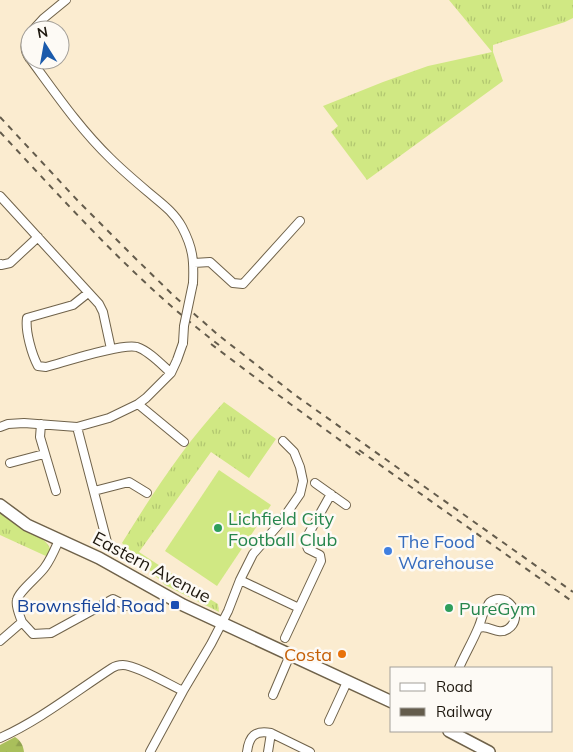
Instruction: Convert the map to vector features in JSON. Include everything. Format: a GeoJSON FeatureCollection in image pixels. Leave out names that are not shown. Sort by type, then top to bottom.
{"type":"FeatureCollection","features":[{"type":"Feature","properties":{"kind":"highway","name":"Eastern Avenue"},"geometry":{"type":"LineString","coordinates":[[0,505],[27,525],[99,558],[183,605],[390,701]]}},
{"type":"Feature","properties":{"kind":"highway"},"geometry":{"type":"LineString","coordinates":[[451,732],[489,752]]}},
{"type":"Feature","properties":{"kind":"street"},"geometry":{"type":"LineString","coordinates":[[42,20],[66,0]]}},
{"type":"Feature","properties":{"kind":"street"},"geometry":{"type":"LineString","coordinates":[[0,427],[18,423],[77,427],[109,418],[138,404],[171,373],[183,343],[184,326],[194,283],[192,246],[169,209],[110,158],[73,118],[37,70]]}},
{"type":"Feature","properties":{"kind":"street"},"geometry":{"type":"LineString","coordinates":[[0,196],[99,304],[103,312],[111,349]]}},
{"type":"Feature","properties":{"kind":"street"},"geometry":{"type":"LineString","coordinates":[[194,263],[210,262],[233,283],[243,284],[300,221]]}},
{"type":"Feature","properties":{"kind":"street"},"geometry":{"type":"LineString","coordinates":[[0,264],[10,263],[38,237]]}},
{"type":"Feature","properties":{"kind":"street"},"geometry":{"type":"LineString","coordinates":[[88,293],[73,305],[27,318],[26,326],[38,366],[46,367],[127,346],[136,347],[144,351],[171,373]]}},
{"type":"Feature","properties":{"kind":"street"},"geometry":{"type":"LineString","coordinates":[[138,404],[184,442]]}},
{"type":"Feature","properties":{"kind":"street"},"geometry":{"type":"LineString","coordinates":[[41,424],[40,436],[44,454],[56,491]]}},
{"type":"Feature","properties":{"kind":"street"},"geometry":{"type":"LineString","coordinates":[[77,427],[107,542]]}},
{"type":"Feature","properties":{"kind":"street"},"geometry":{"type":"LineString","coordinates":[[150,752],[211,644],[253,554],[280,523],[300,494],[303,481],[300,467],[294,452],[283,441]]}},
{"type":"Feature","properties":{"kind":"street"},"geometry":{"type":"LineString","coordinates":[[10,463],[44,454]]}},
{"type":"Feature","properties":{"kind":"street"},"geometry":{"type":"LineString","coordinates":[[94,491],[129,482],[147,492]]}},
{"type":"Feature","properties":{"kind":"street"},"geometry":{"type":"LineString","coordinates":[[315,483],[346,505]]}},
{"type":"Feature","properties":{"kind":"street"},"geometry":{"type":"LineString","coordinates":[[285,638],[321,561],[320,555],[308,549],[306,540],[331,494]]}},
{"type":"Feature","properties":{"kind":"street"},"geometry":{"type":"LineString","coordinates":[[59,540],[45,568],[22,592],[17,600],[22,622],[33,634],[51,633],[113,599],[127,606]]}},
{"type":"Feature","properties":{"kind":"street"},"geometry":{"type":"LineString","coordinates":[[240,580],[299,608]]}},
{"type":"Feature","properties":{"kind":"street"},"geometry":{"type":"LineString","coordinates":[[460,667],[479,628],[487,605],[492,600],[497,599],[511,604],[516,615],[508,629],[501,632],[488,627],[482,626],[479,628]]}},
{"type":"Feature","properties":{"kind":"street"},"geometry":{"type":"LineString","coordinates":[[0,641],[22,622]]}},
{"type":"Feature","properties":{"kind":"street"},"geometry":{"type":"LineString","coordinates":[[272,695],[290,655]]}},
{"type":"Feature","properties":{"kind":"street"},"geometry":{"type":"LineString","coordinates":[[0,738],[36,718],[117,666],[127,666],[139,670],[183,691]]}},
{"type":"Feature","properties":{"kind":"street"},"geometry":{"type":"LineString","coordinates":[[329,721],[347,682]]}},
{"type":"Feature","properties":{"kind":"street"},"geometry":{"type":"LineString","coordinates":[[247,752],[248,743],[252,736],[258,732],[271,733],[310,752]]}},
{"type":"Feature","properties":{"kind":"street"},"geometry":{"type":"LineString","coordinates":[[268,752],[271,733]]}},
{"type":"Feature","properties":{"kind":"green space"},"geometry":{"type":"Polygon","coordinates":[[[449,0],[573,0],[573,18],[493,45],[493,52],[503,81],[367,180],[331,132],[338,126],[323,106],[428,66],[492,52],[449,0]]]}},
{"type":"Feature","properties":{"kind":"green space"},"geometry":{"type":"Polygon","coordinates":[[[224,402],[276,439],[249,478],[211,452],[139,552],[218,604],[219,612],[165,585],[122,543],[170,470],[209,418],[224,402]]]}},
{"type":"Feature","properties":{"kind":"green space","name":"Lichfield City Football Club"},"geometry":{"type":"Polygon","coordinates":[[[219,470],[271,505],[217,586],[165,551],[219,470]]]}},
{"type":"Feature","properties":{"kind":"green space"},"geometry":{"type":"Polygon","coordinates":[[[0,512],[17,525],[46,542],[51,551],[48,557],[0,535],[0,512]]]}},
{"type":"Feature","properties":{"kind":"green space"},"geometry":{"type":"Polygon","coordinates":[[[15,737],[21,743],[24,752],[0,752],[0,745],[15,737]]]}},
{"type":"Feature","properties":{"kind":"railway"},"geometry":{"type":"LineString","coordinates":[[0,117],[79,202],[174,296],[217,334],[295,395],[573,592]]}},
{"type":"Feature","properties":{"kind":"railway"},"geometry":{"type":"LineString","coordinates":[[0,132],[78,216],[132,270],[219,345]]}},
{"type":"Feature","properties":{"kind":"railway"},"geometry":{"type":"LineString","coordinates":[[211,344],[363,457]]}},
{"type":"Feature","properties":{"kind":"railway"},"geometry":{"type":"LineString","coordinates":[[359,450],[573,602]]}},
{"type":"Feature","properties":{"kind":"place","name":"Lichfield City Football Club"},"geometry":{"type":"Point","coordinates":[218,528]}},
{"type":"Feature","properties":{"kind":"place","name":"The Food Warehouse"},"geometry":{"type":"Point","coordinates":[388,551]}},
{"type":"Feature","properties":{"kind":"place","name":"Brownsfield Road"},"geometry":{"type":"Point","coordinates":[175,605]}},
{"type":"Feature","properties":{"kind":"place","name":"PureGym"},"geometry":{"type":"Point","coordinates":[449,608]}},
{"type":"Feature","properties":{"kind":"place","name":"Costa"},"geometry":{"type":"Point","coordinates":[342,654]}}]}
